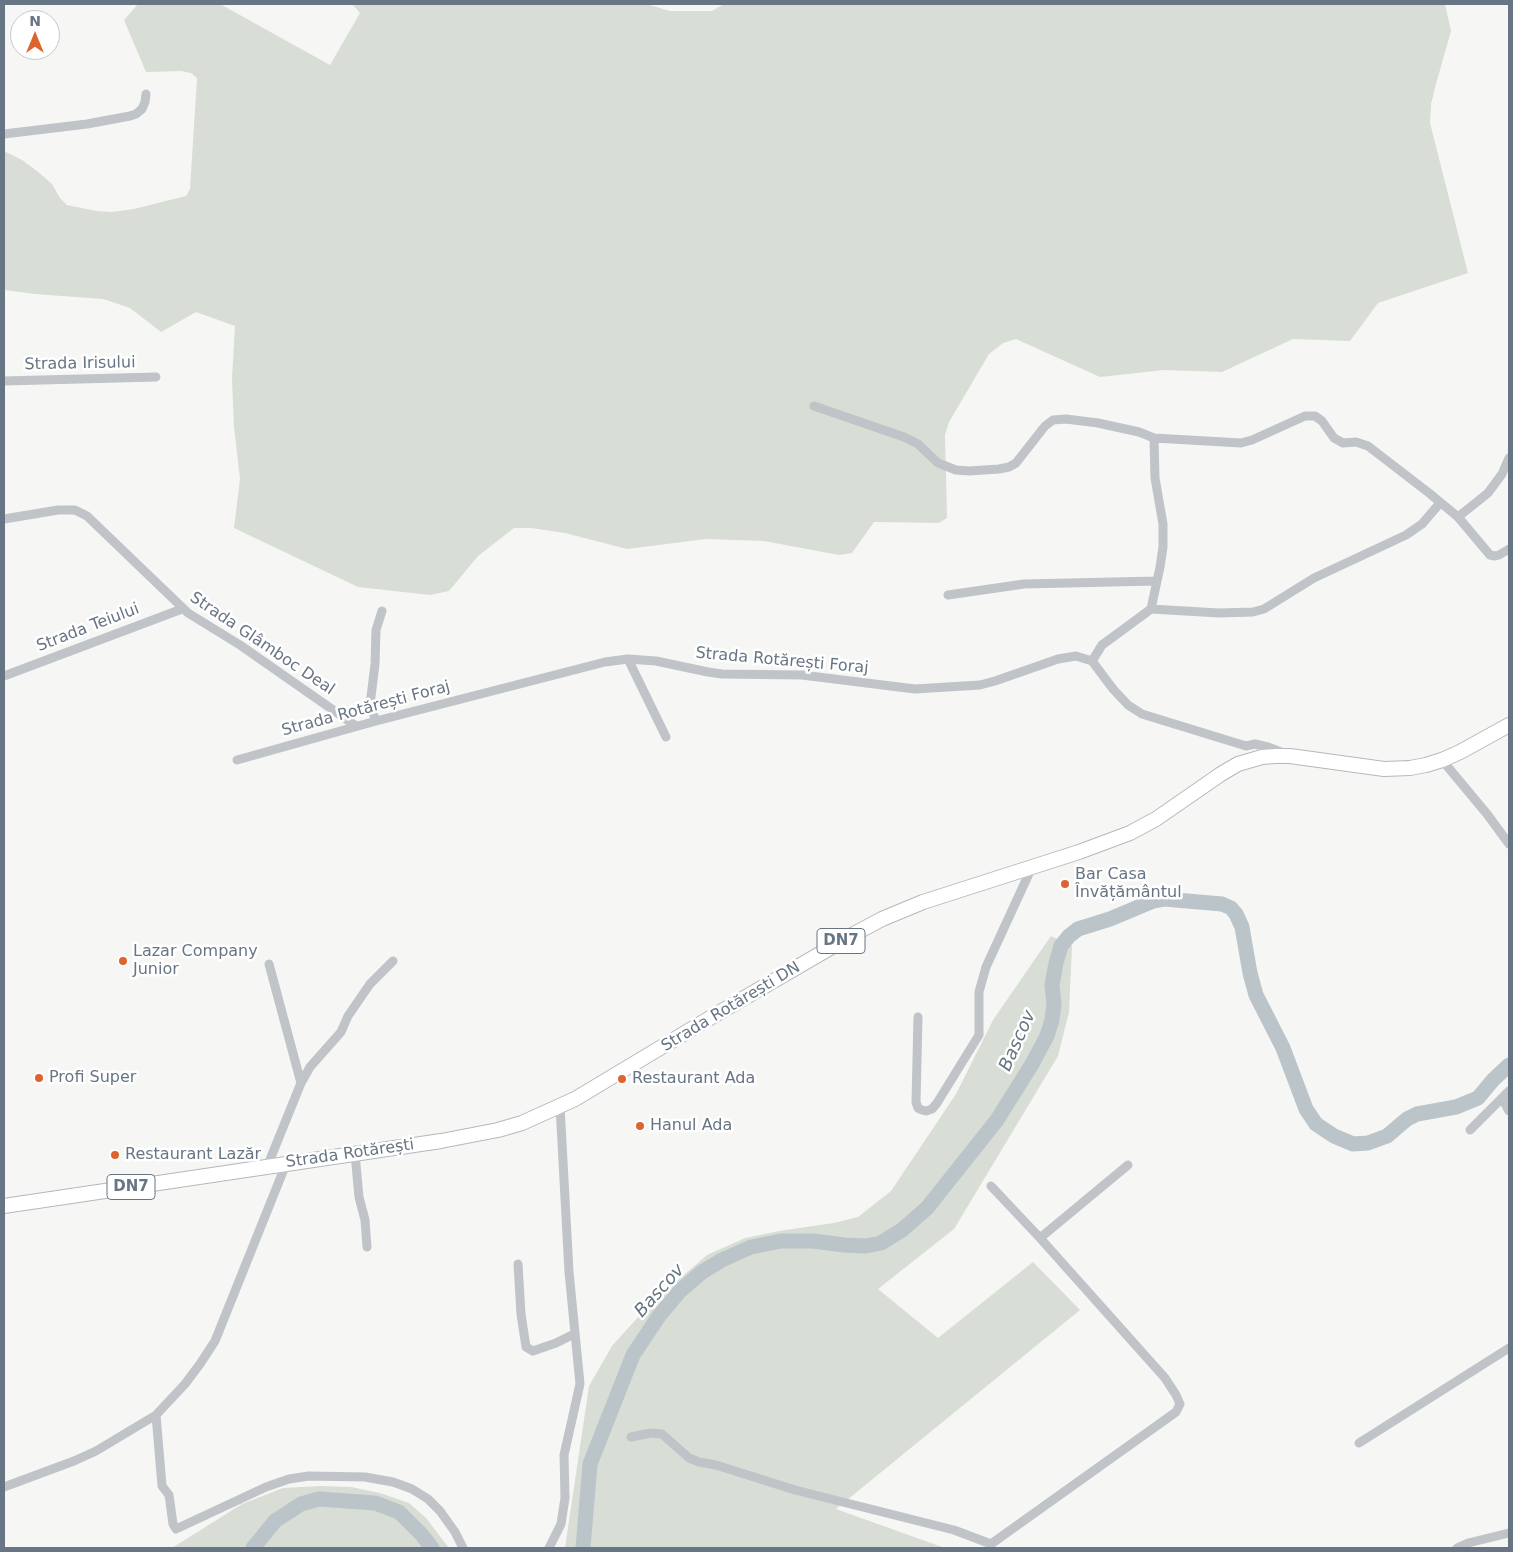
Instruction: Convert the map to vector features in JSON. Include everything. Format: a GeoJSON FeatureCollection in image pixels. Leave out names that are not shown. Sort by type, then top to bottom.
{"type":"FeatureCollection","features":[{"type":"Feature","properties":{"kind":"highway","name":"Strada Rotărești DN"},"geometry":{"type":"LineString","coordinates":[[599,1086],[715,1015],[882,919],[924,902],[1079,852],[1130,833],[1156,819],[1238,764],[1262,757],[1290,756],[1384,769],[1410,768],[1442,760],[1509,725]]}},
{"type":"Feature","properties":{"kind":"highway","name":"Strada Rotărești"},"geometry":{"type":"LineString","coordinates":[[4,1206],[441,1141],[498,1130],[522,1123],[599,1086]]}},
{"type":"Feature","properties":{"kind":"street"},"geometry":{"type":"LineString","coordinates":[[4,134],[88,124],[130,116],[142,109],[146,94]]}},
{"type":"Feature","properties":{"kind":"street","name":"Strada Irisului"},"geometry":{"type":"LineString","coordinates":[[4,381],[156,377]]}},
{"type":"Feature","properties":{"kind":"street"},"geometry":{"type":"LineString","coordinates":[[814,406],[904,437],[918,444],[938,463],[956,470],[1009,467],[1016,463],[1045,426],[1053,420],[1066,419],[1098,423],[1139,432],[1154,438],[1241,443],[1252,440],[1305,416],[1315,416],[1322,421],[1334,438],[1343,443],[1356,442],[1368,446],[1429,493],[1458,517],[1490,555],[1500,555],[1509,549]]}},
{"type":"Feature","properties":{"kind":"street"},"geometry":{"type":"LineString","coordinates":[[1151,609],[1163,547],[1163,524],[1155,478],[1154,438]]}},
{"type":"Feature","properties":{"kind":"street"},"geometry":{"type":"LineString","coordinates":[[1458,517],[1488,493],[1502,474],[1509,458]]}},
{"type":"Feature","properties":{"kind":"street"},"geometry":{"type":"LineString","coordinates":[[1290,756],[1268,747],[1255,744],[1246,746],[1142,714],[1128,705],[1092,661],[1102,645],[1151,609],[1220,613],[1253,612],[1264,609],[1314,578],[1406,535],[1422,524],[1440,503]]}},
{"type":"Feature","properties":{"kind":"street","name":"Strada Glâmboc Deal"},"geometry":{"type":"LineString","coordinates":[[4,519],[58,510],[75,510],[88,516],[182,608],[198,620],[240,645],[356,726]]}},
{"type":"Feature","properties":{"kind":"street"},"geometry":{"type":"LineString","coordinates":[[948,595],[1024,584],[1157,581]]}},
{"type":"Feature","properties":{"kind":"street","name":"Strada Teiului"},"geometry":{"type":"LineString","coordinates":[[4,676],[182,608]]}},
{"type":"Feature","properties":{"kind":"street"},"geometry":{"type":"LineString","coordinates":[[376,720],[370,705],[375,664],[376,630],[382,611]]}},
{"type":"Feature","properties":{"kind":"street","name":"Strada Rotărești Foraj"},"geometry":{"type":"LineString","coordinates":[[237,760],[376,720],[605,662],[628,659],[656,661],[722,674],[802,675],[915,689],[980,685],[1067,656],[1076,656],[1092,661]]}},
{"type":"Feature","properties":{"kind":"street"},"geometry":{"type":"LineString","coordinates":[[628,659],[666,737]]}},
{"type":"Feature","properties":{"kind":"street"},"geometry":{"type":"LineString","coordinates":[[1238,764],[1246,746]]}},
{"type":"Feature","properties":{"kind":"street"},"geometry":{"type":"LineString","coordinates":[[1442,760],[1487,814],[1509,844]]}},
{"type":"Feature","properties":{"kind":"street"},"geometry":{"type":"LineString","coordinates":[[918,1017],[916,1102],[918,1108],[926,1111],[932,1109],[937,1103],[979,1035],[979,992],[986,967],[1032,867]]}},
{"type":"Feature","properties":{"kind":"street"},"geometry":{"type":"LineString","coordinates":[[267,1166],[310,1067],[341,1032],[348,1016],[370,984],[393,960]]}},
{"type":"Feature","properties":{"kind":"street"},"geometry":{"type":"LineString","coordinates":[[269,964],[302,1083]]}},
{"type":"Feature","properties":{"kind":"street"},"geometry":{"type":"LineString","coordinates":[[1506,1094],[1509,1111]]}},
{"type":"Feature","properties":{"kind":"street"},"geometry":{"type":"LineString","coordinates":[[1470,1130],[1506,1094]]}},
{"type":"Feature","properties":{"kind":"street"},"geometry":{"type":"LineString","coordinates":[[549,1548],[560,1524],[565,1498],[564,1455],[580,1384],[569,1272],[560,1106]]}},
{"type":"Feature","properties":{"kind":"street"},"geometry":{"type":"LineString","coordinates":[[356,1154],[359,1197],[367,1247]]}},
{"type":"Feature","properties":{"kind":"street"},"geometry":{"type":"LineString","coordinates":[[7,1484],[74,1461],[96,1451],[156,1415],[185,1384],[215,1340],[286,1164]]}},
{"type":"Feature","properties":{"kind":"street"},"geometry":{"type":"LineString","coordinates":[[1040,1238],[1128,1165]]}},
{"type":"Feature","properties":{"kind":"street"},"geometry":{"type":"LineString","coordinates":[[630,1437],[651,1433],[662,1434],[690,1458],[699,1462],[716,1464],[795,1490],[954,1530],[993,1546],[1176,1412],[1180,1404],[1165,1378],[991,1186]]}},
{"type":"Feature","properties":{"kind":"street"},"geometry":{"type":"LineString","coordinates":[[518,1264],[521,1314],[526,1347],[533,1351],[574,1334]]}},
{"type":"Feature","properties":{"kind":"street"},"geometry":{"type":"LineString","coordinates":[[1359,1443],[1509,1348]]}},
{"type":"Feature","properties":{"kind":"street"},"geometry":{"type":"LineString","coordinates":[[156,1415],[162,1486],[169,1495],[173,1524],[176,1529],[266,1487],[289,1479],[318,1476],[365,1477],[393,1482],[412,1489],[428,1499],[440,1511],[455,1532],[463,1548]]}},
{"type":"Feature","properties":{"kind":"street"},"geometry":{"type":"LineString","coordinates":[[1457,1548],[1468,1543],[1509,1534]]}},
{"type":"Feature","properties":{"kind":"shaded area"},"geometry":{"type":"Polygon","coordinates":[[[138,4],[220,4],[330,65],[360,13],[352,4],[646,4],[670,11],[712,11],[724,4],[1445,4],[1451,31],[1431,104],[1430,123],[1468,273],[1378,303],[1350,341],[1293,339],[1222,372],[1164,370],[1100,377],[1016,339],[1003,343],[989,354],[949,422],[945,435],[947,518],[939,523],[874,522],[852,553],[839,555],[764,541],[706,539],[627,549],[565,533],[531,528],[514,528],[478,556],[449,591],[430,595],[358,587],[234,528],[240,479],[234,427],[232,379],[235,326],[196,312],[161,332],[130,308],[103,299],[4,290],[4,151],[22,160],[37,171],[52,184],[60,198],[67,205],[96,211],[112,212],[134,209],[186,196],[190,189],[197,78],[191,73],[181,71],[146,72],[124,20],[138,4]]]}},
{"type":"Feature","properties":{"kind":"shaded area"},"geometry":{"type":"Polygon","coordinates":[[[1051,936],[1072,946],[1069,1012],[1058,1056],[954,1229],[878,1289],[938,1338],[1033,1262],[1080,1310],[836,1509],[945,1548],[565,1548],[589,1386],[612,1346],[649,1305],[707,1255],[745,1238],[834,1223],[858,1217],[891,1191],[956,1094],[993,1020],[1051,936]]]}},
{"type":"Feature","properties":{"kind":"shaded area"},"geometry":{"type":"Polygon","coordinates":[[[351,1487],[380,1493],[409,1503],[426,1518],[449,1548],[172,1548],[242,1504],[283,1488],[351,1487]]]}},
{"type":"Feature","properties":{"kind":"waterway","name":"Bascov"},"geometry":{"type":"LineString","coordinates":[[583,1548],[590,1464],[633,1355],[659,1316],[680,1291],[702,1272],[722,1260],[751,1247],[781,1241],[813,1241],[866,1246],[881,1243],[902,1230],[927,1208],[997,1120],[1032,1064],[1047,1036],[1052,1020],[1054,1004],[1052,985],[1061,946],[1078,929],[1110,919],[1153,901],[1164,899],[1222,904],[1231,908],[1242,927],[1256,995],[1283,1048],[1306,1109],[1316,1124],[1334,1136],[1353,1144],[1368,1143],[1387,1136],[1407,1119],[1417,1114],[1456,1107],[1478,1098],[1509,1065]]}},
{"type":"Feature","properties":{"kind":"waterway","name":"Bascov"},"geometry":{"type":"LineString","coordinates":[[253,1548],[275,1521],[301,1504],[319,1499],[375,1503],[399,1512],[432,1548]]}},
{"type":"Feature","properties":{"kind":"place","name":"Bar Casa Învățământul"},"geometry":{"type":"Point","coordinates":[1065,884]}},
{"type":"Feature","properties":{"kind":"place","name":"Lazar Company Junior"},"geometry":{"type":"Point","coordinates":[123,961]}},
{"type":"Feature","properties":{"kind":"place","name":"Profi Super"},"geometry":{"type":"Point","coordinates":[39,1078]}},
{"type":"Feature","properties":{"kind":"place","name":"Restaurant Ada"},"geometry":{"type":"Point","coordinates":[622,1079]}},
{"type":"Feature","properties":{"kind":"place","name":"Hanul Ada"},"geometry":{"type":"Point","coordinates":[640,1126]}},
{"type":"Feature","properties":{"kind":"place","name":"Restaurant Lazăr"},"geometry":{"type":"Point","coordinates":[115,1155]}}]}
